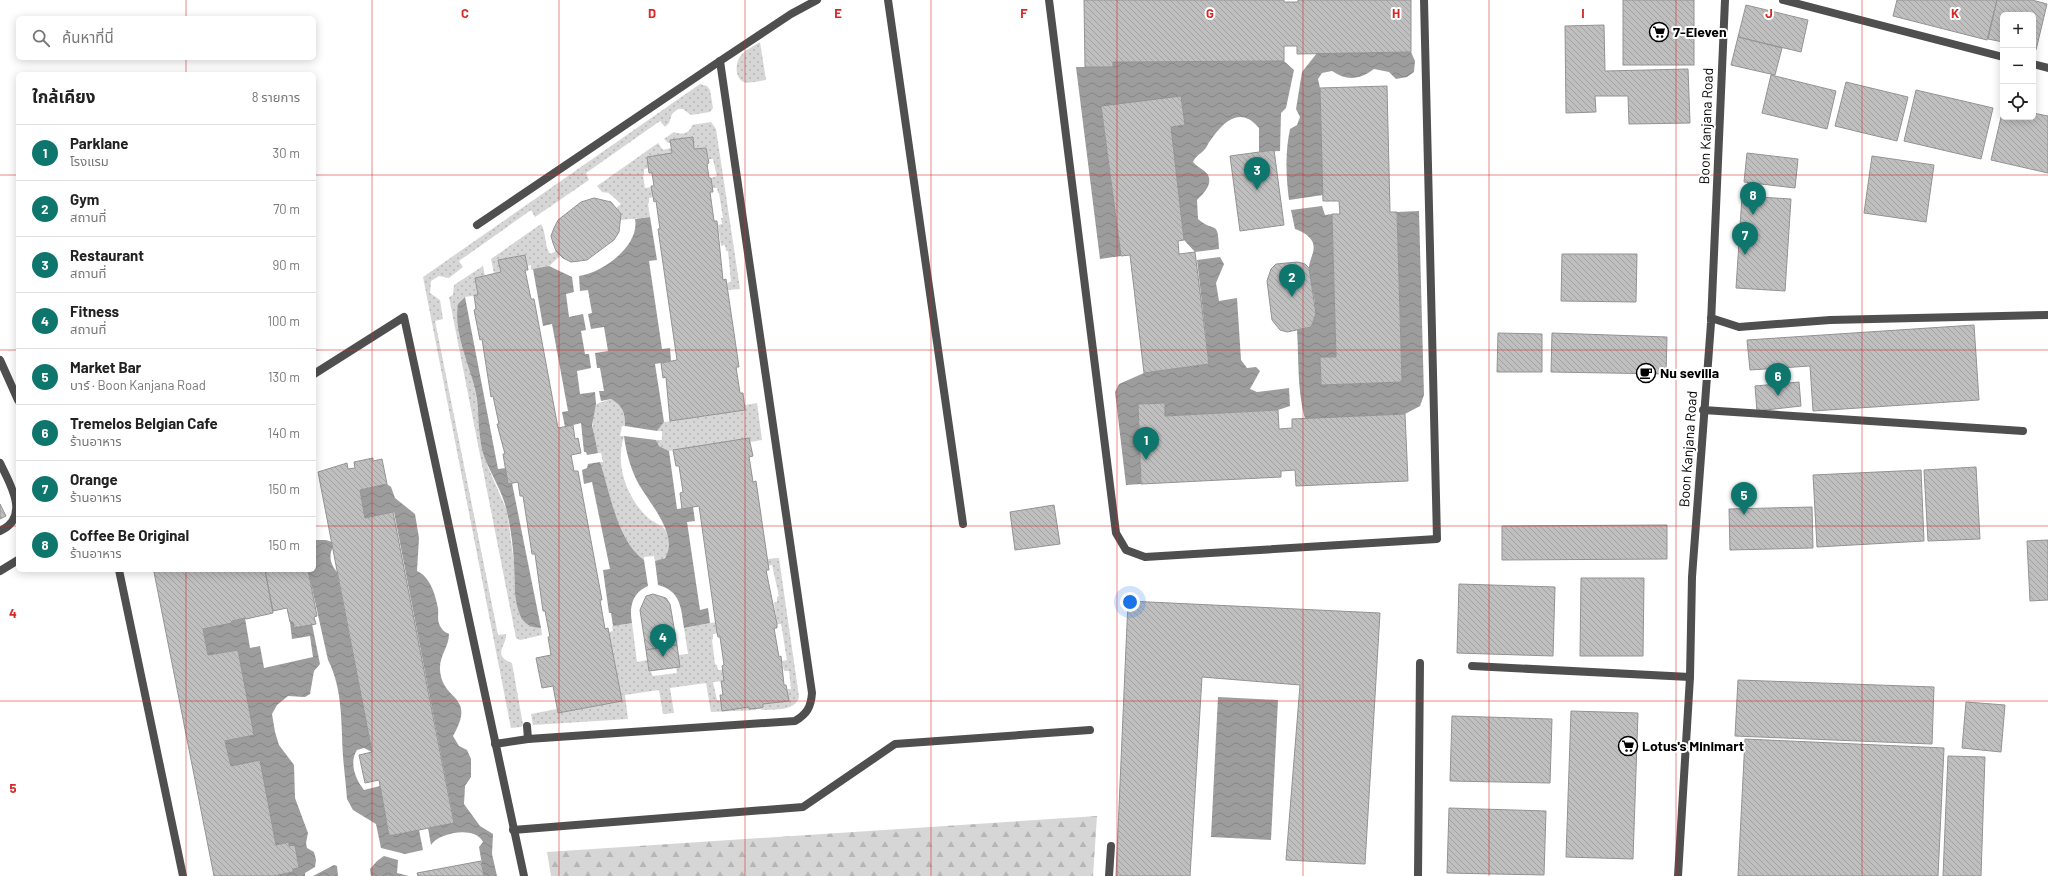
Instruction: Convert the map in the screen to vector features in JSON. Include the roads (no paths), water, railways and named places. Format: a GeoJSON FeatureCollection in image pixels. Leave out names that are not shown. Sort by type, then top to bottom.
{"type":"FeatureCollection","features":[{"type":"Feature","properties":{"kind":"street"},"geometry":{"type":"LineString","coordinates":[[477,225],[790,14],[817,0]]}},
{"type":"Feature","properties":{"kind":"street"},"geometry":{"type":"LineString","coordinates":[[888,0],[963,524]]}},
{"type":"Feature","properties":{"kind":"street"},"geometry":{"type":"LineString","coordinates":[[1049,0],[1116,533],[1126,550],[1145,556],[1437,539],[1424,0]]}},
{"type":"Feature","properties":{"kind":"street","name":"Boon Kanjana Road"},"geometry":{"type":"LineString","coordinates":[[1678,876],[1690,677],[1692,577],[1703,410],[1711,318],[1725,0]]}},
{"type":"Feature","properties":{"kind":"street"},"geometry":{"type":"LineString","coordinates":[[1783,0],[2000,55]]}},
{"type":"Feature","properties":{"kind":"street"},"geometry":{"type":"LineString","coordinates":[[495,744],[528,739],[795,722],[806,715],[812,704],[812,693],[720,61]]}},
{"type":"Feature","properties":{"kind":"street"},"geometry":{"type":"LineString","coordinates":[[2036,65],[2048,68]]}},
{"type":"Feature","properties":{"kind":"street"},"geometry":{"type":"LineString","coordinates":[[1711,318],[1739,327],[1830,320],[2048,315]]}},
{"type":"Feature","properties":{"kind":"street"},"geometry":{"type":"LineString","coordinates":[[316,373],[404,316],[524,876]]}},
{"type":"Feature","properties":{"kind":"street"},"geometry":{"type":"LineString","coordinates":[[0,360],[16,396]]}},
{"type":"Feature","properties":{"kind":"street"},"geometry":{"type":"LineString","coordinates":[[1703,410],[2023,431]]}},
{"type":"Feature","properties":{"kind":"street"},"geometry":{"type":"LineString","coordinates":[[0,463],[16,498]]}},
{"type":"Feature","properties":{"kind":"street"},"geometry":{"type":"LineString","coordinates":[[0,531],[5,528],[16,516]]}},
{"type":"Feature","properties":{"kind":"street"},"geometry":{"type":"LineString","coordinates":[[0,571],[16,561]]}},
{"type":"Feature","properties":{"kind":"street"},"geometry":{"type":"LineString","coordinates":[[119,572],[183,876]]}},
{"type":"Feature","properties":{"kind":"street"},"geometry":{"type":"LineString","coordinates":[[1418,876],[1420,663]]}},
{"type":"Feature","properties":{"kind":"street"},"geometry":{"type":"LineString","coordinates":[[1472,666],[1690,677]]}},
{"type":"Feature","properties":{"kind":"street"},"geometry":{"type":"LineString","coordinates":[[527,726],[528,739]]}},
{"type":"Feature","properties":{"kind":"street"},"geometry":{"type":"LineString","coordinates":[[513,830],[803,807],[895,744],[1090,730]]}},
{"type":"Feature","properties":{"kind":"street"},"geometry":{"type":"LineString","coordinates":[[1109,876],[1111,846]]}},
{"type":"Feature","properties":{"kind":"water"},"geometry":{"type":"Polygon","coordinates":[[[1411,52],[1415,61],[1414,72],[1407,77],[1396,79],[1389,72],[1374,69],[1369,73],[1353,78],[1348,78],[1332,71],[1322,73],[1318,79],[1320,88],[1323,195],[1289,200],[1286,164],[1290,129],[1297,125],[1300,117],[1296,109],[1302,72],[1317,53],[1411,52]]]}},
{"type":"Feature","properties":{"kind":"water"},"geometry":{"type":"Polygon","coordinates":[[[1284,61],[1294,70],[1286,108],[1281,113],[1280,151],[1259,152],[1259,128],[1252,121],[1239,117],[1226,122],[1193,162],[1207,173],[1209,179],[1207,189],[1197,200],[1198,219],[1216,230],[1219,239],[1219,249],[1195,252],[1184,240],[1171,127],[1185,125],[1101,107],[1121,256],[1100,259],[1076,67],[1113,67],[1113,62],[1284,61]]]}},
{"type":"Feature","properties":{"kind":"water"},"geometry":{"type":"Polygon","coordinates":[[[1322,206],[1325,215],[1332,214],[1336,357],[1320,357],[1321,385],[1402,382],[1397,212],[1419,211],[1424,395],[1420,406],[1405,414],[1305,419],[1299,386],[1297,330],[1311,327],[1314,320],[1315,305],[1309,265],[1314,248],[1309,237],[1295,229],[1291,210],[1322,206]]]}},
{"type":"Feature","properties":{"kind":"water"},"geometry":{"type":"Polygon","coordinates":[[[650,217],[657,260],[649,261],[662,349],[670,348],[671,361],[655,364],[664,422],[657,431],[625,426],[624,414],[621,407],[611,399],[601,401],[599,391],[604,391],[600,368],[597,368],[595,353],[608,351],[604,327],[591,329],[588,314],[592,313],[588,290],[580,291],[579,276],[598,270],[618,256],[632,239],[635,229],[635,219],[650,217]]]}},
{"type":"Feature","properties":{"kind":"water"},"geometry":{"type":"Polygon","coordinates":[[[1220,257],[1224,264],[1216,283],[1219,301],[1237,298],[1241,360],[1247,368],[1256,367],[1260,371],[1250,389],[1257,392],[1289,388],[1290,406],[1278,410],[1165,416],[1165,403],[1138,404],[1141,484],[1126,485],[1115,392],[1119,384],[1144,373],[1209,364],[1197,260],[1220,257]]]}},
{"type":"Feature","properties":{"kind":"water"},"geometry":{"type":"Polygon","coordinates":[[[549,266],[572,277],[574,292],[566,294],[569,317],[583,314],[586,330],[581,331],[585,354],[589,354],[591,368],[577,371],[580,394],[595,392],[596,404],[592,425],[598,453],[587,455],[586,452],[584,452],[581,423],[565,427],[562,412],[568,411],[552,324],[543,326],[533,269],[549,266]]]}},
{"type":"Feature","properties":{"kind":"water"},"geometry":{"type":"Polygon","coordinates":[[[465,297],[498,469],[506,468],[512,483],[541,628],[532,627],[527,624],[518,611],[511,531],[503,497],[482,449],[475,387],[460,340],[457,316],[458,304],[465,297]]]}},
{"type":"Feature","properties":{"kind":"water"},"geometry":{"type":"Polygon","coordinates":[[[624,436],[656,440],[659,446],[669,451],[677,509],[693,507],[695,521],[687,522],[700,610],[708,608],[710,623],[684,628],[681,607],[676,596],[671,591],[658,585],[655,561],[665,558],[669,549],[666,529],[637,481],[629,459],[624,436]]]}},
{"type":"Feature","properties":{"kind":"water"},"geometry":{"type":"Polygon","coordinates":[[[600,462],[621,529],[635,552],[644,560],[648,586],[638,592],[633,601],[631,611],[632,623],[613,626],[611,613],[609,613],[603,570],[610,569],[592,482],[584,484],[582,470],[587,468],[588,464],[600,462]]]}},
{"type":"Feature","properties":{"kind":"water"},"geometry":{"type":"Polygon","coordinates":[[[387,484],[391,487],[395,498],[415,514],[419,538],[417,571],[429,581],[438,608],[439,624],[445,632],[449,634],[449,639],[441,660],[440,670],[442,680],[446,688],[460,705],[461,712],[459,722],[453,736],[459,746],[467,750],[471,759],[471,777],[465,786],[464,804],[480,826],[493,834],[492,854],[497,876],[484,876],[479,847],[483,842],[479,837],[465,832],[448,834],[441,837],[431,845],[428,828],[454,822],[394,512],[365,518],[360,490],[387,484]]]}},
{"type":"Feature","properties":{"kind":"water"},"geometry":{"type":"Polygon","coordinates":[[[316,540],[326,540],[332,542],[333,547],[331,550],[331,560],[337,572],[372,752],[364,748],[357,750],[353,760],[356,776],[364,790],[380,786],[389,836],[419,830],[423,850],[405,854],[381,848],[376,824],[353,810],[347,799],[339,695],[333,671],[328,660],[308,572],[316,572],[316,540]]]}},
{"type":"Feature","properties":{"kind":"water"},"geometry":{"type":"Polygon","coordinates":[[[245,618],[250,648],[260,646],[264,668],[313,657],[310,636],[292,639],[290,622],[312,624],[320,664],[314,671],[310,694],[305,697],[288,696],[277,705],[272,714],[279,745],[294,765],[295,798],[308,833],[306,843],[307,848],[314,852],[316,860],[315,867],[305,873],[305,876],[273,876],[293,872],[293,869],[299,868],[295,845],[289,846],[288,842],[276,845],[260,761],[231,766],[225,741],[254,735],[238,650],[208,655],[203,629],[245,618]]]}},
{"type":"Feature","properties":{"kind":"water"},"geometry":{"type":"Polygon","coordinates":[[[1218,697],[1278,700],[1271,840],[1211,837],[1218,697]]]}},
{"type":"Feature","properties":{"kind":"water"},"geometry":{"type":"Polygon","coordinates":[[[384,856],[398,860],[397,873],[409,876],[371,876],[370,869],[384,856]]]}},
{"type":"Feature","properties":{"kind":"water"},"geometry":{"type":"Polygon","coordinates":[[[334,865],[337,866],[338,876],[313,876],[334,865]]]}},
{"type":"Feature","properties":{"kind":"place","name":"7-Eleven"},"geometry":{"type":"Point","coordinates":[1659,32]}},
{"type":"Feature","properties":{"kind":"place","name":"Restaurant"},"geometry":{"type":"Point","coordinates":[1257,190]}},
{"type":"Feature","properties":{"kind":"place","name":"Coffee Be Original"},"geometry":{"type":"Point","coordinates":[1753,215]}},
{"type":"Feature","properties":{"kind":"place","name":"Orange"},"geometry":{"type":"Point","coordinates":[1745,255]}},
{"type":"Feature","properties":{"kind":"place","name":"Gym"},"geometry":{"type":"Point","coordinates":[1292,297]}},
{"type":"Feature","properties":{"kind":"place","name":"Nu sevilla"},"geometry":{"type":"Point","coordinates":[1646,373]}},
{"type":"Feature","properties":{"kind":"place","name":"Tremelos Belgian Cafe"},"geometry":{"type":"Point","coordinates":[1778,396]}},
{"type":"Feature","properties":{"kind":"place","name":"Parklane"},"geometry":{"type":"Point","coordinates":[1146,460]}},
{"type":"Feature","properties":{"kind":"place","name":"Market Bar"},"geometry":{"type":"Point","coordinates":[1744,515]}},
{"type":"Feature","properties":{"kind":"place","name":"Fitness"},"geometry":{"type":"Point","coordinates":[663,657]}},
{"type":"Feature","properties":{"kind":"place","name":"Lotus's Minimart"},"geometry":{"type":"Point","coordinates":[1628,746]}}]}
